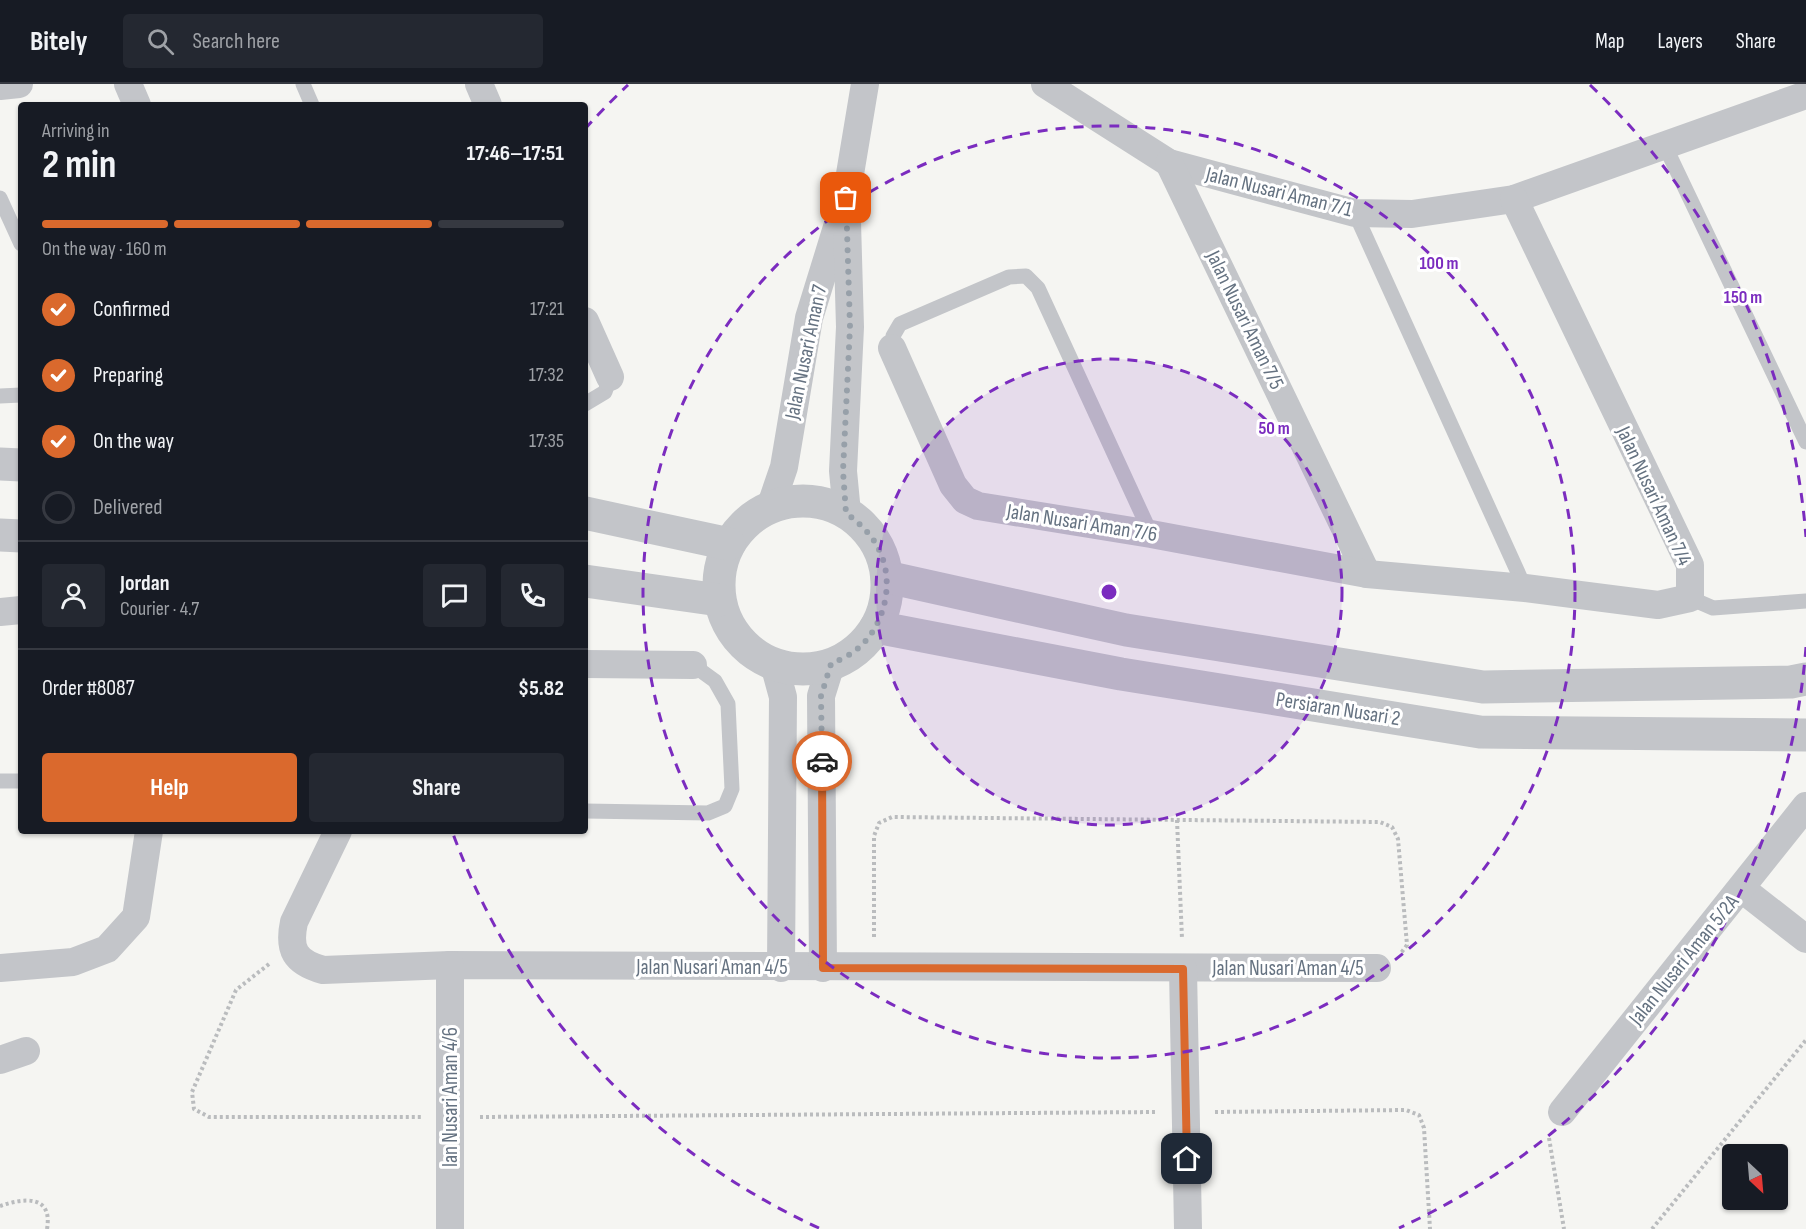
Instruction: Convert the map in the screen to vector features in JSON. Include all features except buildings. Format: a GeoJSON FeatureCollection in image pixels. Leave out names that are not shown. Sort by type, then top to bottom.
{"type":"FeatureCollection","features":[{"type":"Feature","properties":{"kind":"street"},"geometry":{"type":"LineString","coordinates":[[0,86],[19,84]]}},
{"type":"Feature","properties":{"kind":"street"},"geometry":{"type":"LineString","coordinates":[[128,84],[136,102]]}},
{"type":"Feature","properties":{"kind":"street"},"geometry":{"type":"LineString","coordinates":[[479,84],[487,102]]}},
{"type":"Feature","properties":{"kind":"street","name":"Jalan Nusari Aman 7"},"geometry":{"type":"LineString","coordinates":[[770,508],[784,467],[808,318],[846,198],[865,84]]}},
{"type":"Feature","properties":{"kind":"street","name":"Jalan Nusari Aman 7/1"},"geometry":{"type":"LineString","coordinates":[[1045,84],[1169,163],[1355,213],[1412,214],[1514,199],[1806,95]]}},
{"type":"Feature","properties":{"kind":"street","name":"Jalan Nusari Aman 7/5"},"geometry":{"type":"LineString","coordinates":[[1169,163],[1367,573]]}},
{"type":"Feature","properties":{"kind":"street","name":"Jalan Nusari Aman 7"},"geometry":{"type":"LineString","coordinates":[[846,198],[850,327],[843,471],[846,513]]}},
{"type":"Feature","properties":{"kind":"street","name":"Jalan Nusari Aman 7/4"},"geometry":{"type":"LineString","coordinates":[[1367,573],[1525,588],[1658,605],[1690,598],[1689,565],[1514,199]]}},
{"type":"Feature","properties":{"kind":"street"},"geometry":{"type":"LineString","coordinates":[[588,328],[610,377]]}},
{"type":"Feature","properties":{"kind":"street","name":"Jalan Nusari Aman 7/6"},"geometry":{"type":"LineString","coordinates":[[892,348],[953,485],[965,500],[978,506],[1367,573]]}},
{"type":"Feature","properties":{"kind":"street"},"geometry":{"type":"LineString","coordinates":[[0,464],[18,465]]}},
{"type":"Feature","properties":{"kind":"street"},"geometry":{"type":"LineString","coordinates":[[796,502],[822,503],[846,513],[866,530],[880,552],[887,577],[885,603],[876,627],[857,650],[831,664],[803,669],[774,664],[748,650],[730,628],[719,600],[719,572],[729,544],[748,522],[770,508],[796,502]]}},
{"type":"Feature","properties":{"kind":"street"},"geometry":{"type":"LineString","coordinates":[[588,514],[729,544]]}},
{"type":"Feature","properties":{"kind":"street"},"geometry":{"type":"LineString","coordinates":[[0,535],[18,536]]}},
{"type":"Feature","properties":{"kind":"street"},"geometry":{"type":"LineString","coordinates":[[887,577],[1126,630],[1483,687],[1779,682],[1806,679]]}},
{"type":"Feature","properties":{"kind":"street"},"geometry":{"type":"LineString","coordinates":[[588,582],[719,600]]}},
{"type":"Feature","properties":{"kind":"street"},"geometry":{"type":"LineString","coordinates":[[0,612],[18,610]]}},
{"type":"Feature","properties":{"kind":"street","name":"Persiaran Nusari 2"},"geometry":{"type":"LineString","coordinates":[[876,627],[1121,674],[1480,732],[1806,735]]}},
{"type":"Feature","properties":{"kind":"street"},"geometry":{"type":"LineString","coordinates":[[588,664],[693,665]]}},
{"type":"Feature","properties":{"kind":"street"},"geometry":{"type":"LineString","coordinates":[[774,664],[783,697],[781,968]]}},
{"type":"Feature","properties":{"kind":"street"},"geometry":{"type":"LineString","coordinates":[[823,968],[821,696],[831,664]]}},
{"type":"Feature","properties":{"kind":"street","name":"Jalan Nusari Aman 5/2A"},"geometry":{"type":"LineString","coordinates":[[1562,1112],[1806,806]]}},
{"type":"Feature","properties":{"kind":"street"},"geometry":{"type":"LineString","coordinates":[[0,968],[73,962],[107,950],[136,917],[148,834]]}},
{"type":"Feature","properties":{"kind":"street"},"geometry":{"type":"LineString","coordinates":[[295,954],[290,939],[294,922],[337,834]]}},
{"type":"Feature","properties":{"kind":"street"},"geometry":{"type":"LineString","coordinates":[[1742,889],[1806,939]]}},
{"type":"Feature","properties":{"kind":"street","name":"Jalan Nusari Aman 4/5"},"geometry":{"type":"LineString","coordinates":[[295,954],[307,966],[323,970],[450,965],[781,968],[1377,968]]}},
{"type":"Feature","properties":{"kind":"street","name":"lan Nusari Aman 4/6"},"geometry":{"type":"LineString","coordinates":[[450,965],[450,1229]]}},
{"type":"Feature","properties":{"kind":"street"},"geometry":{"type":"LineString","coordinates":[[1183,969],[1188,1229]]}},
{"type":"Feature","properties":{"kind":"lane"},"geometry":{"type":"LineString","coordinates":[[303,84],[311,102]]}},
{"type":"Feature","properties":{"kind":"lane"},"geometry":{"type":"LineString","coordinates":[[1665,146],[1806,442]]}},
{"type":"Feature","properties":{"kind":"lane"},"geometry":{"type":"LineString","coordinates":[[0,198],[18,237]]}},
{"type":"Feature","properties":{"kind":"lane"},"geometry":{"type":"LineString","coordinates":[[1355,213],[1525,588]]}},
{"type":"Feature","properties":{"kind":"lane"},"geometry":{"type":"LineString","coordinates":[[892,348],[893,336],[900,324],[1009,277],[1026,276],[1038,288],[1151,534]]}},
{"type":"Feature","properties":{"kind":"lane"},"geometry":{"type":"LineString","coordinates":[[588,402],[605,392],[610,377]]}},
{"type":"Feature","properties":{"kind":"lane"},"geometry":{"type":"LineString","coordinates":[[0,396],[18,395]]}},
{"type":"Feature","properties":{"kind":"lane"},"geometry":{"type":"LineString","coordinates":[[1690,598],[1713,608],[1806,601]]}},
{"type":"Feature","properties":{"kind":"lane"},"geometry":{"type":"LineString","coordinates":[[588,812],[708,813],[725,806],[732,789],[728,704],[715,681],[693,665]]}},
{"type":"Feature","properties":{"kind":"lane"},"geometry":{"type":"LineString","coordinates":[[0,781],[18,781]]}},
{"type":"Feature","properties":{"kind":"path"},"geometry":{"type":"LineString","coordinates":[[875,968],[874,836],[879,823],[892,817],[1380,822],[1392,827],[1398,839],[1407,945],[1397,958],[1377,968]]}},
{"type":"Feature","properties":{"kind":"path"},"geometry":{"type":"LineString","coordinates":[[1177,820],[1183,969]]}},
{"type":"Feature","properties":{"kind":"path"},"geometry":{"type":"LineString","coordinates":[[295,954],[264,966],[236,990],[192,1092],[194,1109],[209,1117],[1406,1110],[1419,1115],[1424,1128],[1430,1229]]}},
{"type":"Feature","properties":{"kind":"path"},"geometry":{"type":"LineString","coordinates":[[1652,1229],[1806,1040]]}},
{"type":"Feature","properties":{"kind":"path"},"geometry":{"type":"LineString","coordinates":[[1562,1112],[1549,1130],[1549,1148],[1563,1229]]}},
{"type":"Feature","properties":{"kind":"path"},"geometry":{"type":"LineString","coordinates":[[0,1206],[18,1199],[32,1200],[43,1206],[49,1218],[47,1229]]}},
{"type":"Feature","properties":{"kind":"way so far"},"geometry":{"type":"LineString","coordinates":[[822,761],[821,696],[831,664],[857,650],[876,627],[885,603],[887,577],[880,552],[866,530],[846,513],[843,471],[850,327],[846,198]]}},
{"type":"Feature","properties":{"kind":"route"},"geometry":{"type":"LineString","coordinates":[[822,761],[823,968],[1183,969],[1187,1159]]}}]}
